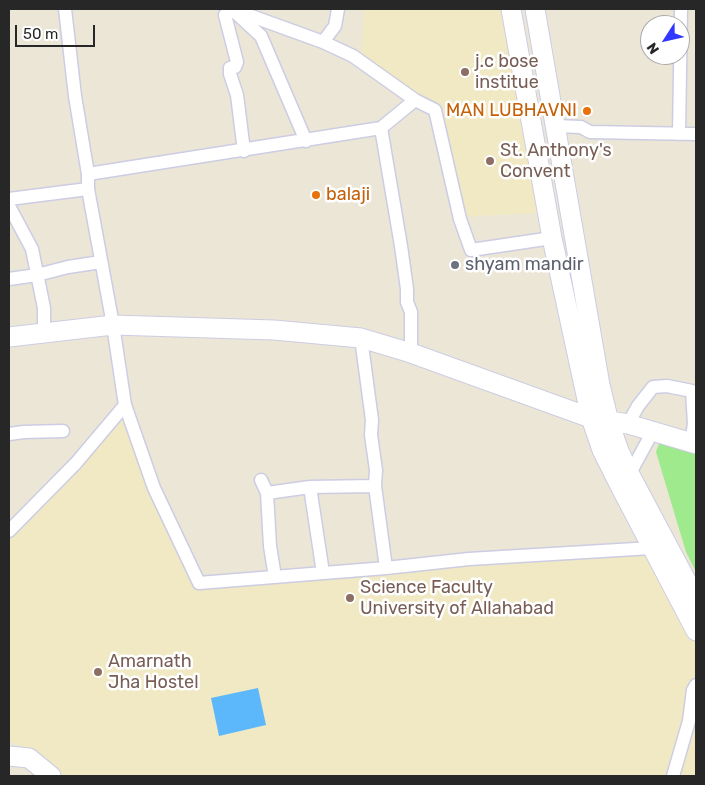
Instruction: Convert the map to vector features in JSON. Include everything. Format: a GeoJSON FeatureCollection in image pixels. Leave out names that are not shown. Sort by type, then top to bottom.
{"type":"FeatureCollection","features":[{"type":"Feature","properties":{"kind":"street"},"geometry":{"type":"LineString","coordinates":[[65,9],[75,96],[88,174],[88,190],[113,324],[125,405],[154,488],[199,582],[386,568],[469,559],[652,548]]}},
{"type":"Feature","properties":{"kind":"street"},"geometry":{"type":"LineString","coordinates":[[323,42],[335,26],[338,9]]}},
{"type":"Feature","properties":{"kind":"street"},"geometry":{"type":"LineString","coordinates":[[511,9],[552,238],[600,420]]}},
{"type":"Feature","properties":{"kind":"street"},"geometry":{"type":"LineString","coordinates":[[535,9],[600,385],[602,450],[625,480],[696,598]]}},
{"type":"Feature","properties":{"kind":"street"},"geometry":{"type":"LineString","coordinates":[[679,134],[681,9]]}},
{"type":"Feature","properties":{"kind":"street"},"geometry":{"type":"LineString","coordinates":[[231,10],[225,15],[237,62],[235,67],[230,68],[230,74],[237,95],[244,151]]}},
{"type":"Feature","properties":{"kind":"street"},"geometry":{"type":"LineString","coordinates":[[231,10],[323,42],[353,56],[415,100],[435,110],[460,219],[471,250],[552,238]]}},
{"type":"Feature","properties":{"kind":"street"},"geometry":{"type":"LineString","coordinates":[[231,10],[261,36],[306,141]]}},
{"type":"Feature","properties":{"kind":"street"},"geometry":{"type":"LineString","coordinates":[[88,174],[381,128],[415,100]]}},
{"type":"Feature","properties":{"kind":"street"},"geometry":{"type":"LineString","coordinates":[[555,126],[581,127],[590,132],[696,134]]}},
{"type":"Feature","properties":{"kind":"street"},"geometry":{"type":"LineString","coordinates":[[381,128],[401,246],[407,302],[411,312],[411,353]]}},
{"type":"Feature","properties":{"kind":"street"},"geometry":{"type":"LineString","coordinates":[[9,199],[88,190]]}},
{"type":"Feature","properties":{"kind":"street"},"geometry":{"type":"LineString","coordinates":[[9,206],[32,249],[44,308],[44,332]]}},
{"type":"Feature","properties":{"kind":"street"},"geometry":{"type":"LineString","coordinates":[[9,279],[101,262]]}},
{"type":"Feature","properties":{"kind":"street"},"geometry":{"type":"LineString","coordinates":[[9,337],[113,324],[274,330],[360,338],[411,353],[600,420],[628,424],[694,443],[692,391],[667,386],[653,387],[638,406],[628,424]]}},
{"type":"Feature","properties":{"kind":"street"},"geometry":{"type":"LineString","coordinates":[[360,338],[372,420],[371,436],[376,470],[375,486],[386,568]]}},
{"type":"Feature","properties":{"kind":"street"},"geometry":{"type":"LineString","coordinates":[[9,531],[76,462],[125,405]]}},
{"type":"Feature","properties":{"kind":"street"},"geometry":{"type":"LineString","coordinates":[[9,434],[63,431]]}},
{"type":"Feature","properties":{"kind":"street"},"geometry":{"type":"LineString","coordinates":[[625,480],[653,431]]}},
{"type":"Feature","properties":{"kind":"street"},"geometry":{"type":"LineString","coordinates":[[261,480],[267,494],[270,546],[275,577]]}},
{"type":"Feature","properties":{"kind":"street"},"geometry":{"type":"LineString","coordinates":[[625,480],[652,548],[696,631]]}},
{"type":"Feature","properties":{"kind":"street"},"geometry":{"type":"LineString","coordinates":[[267,494],[310,486],[375,486]]}},
{"type":"Feature","properties":{"kind":"street"},"geometry":{"type":"LineString","coordinates":[[310,486],[323,573]]}},
{"type":"Feature","properties":{"kind":"street"},"geometry":{"type":"LineString","coordinates":[[673,776],[689,721],[693,690],[696,686]]}},
{"type":"Feature","properties":{"kind":"street"},"geometry":{"type":"LineString","coordinates":[[9,756],[28,758],[51,776]]}},
{"type":"Feature","properties":{"kind":"shaded area","name":"St. Anthony's Convent"},"geometry":{"type":"Polygon","coordinates":[[[364,9],[502,9],[543,213],[457,217],[438,112],[361,59],[364,9]]]}},
{"type":"Feature","properties":{"kind":"shaded area","name":"Science Faculty University of Allahabad"},"geometry":{"type":"Polygon","coordinates":[[[124,407],[198,586],[205,590],[275,577],[660,539],[696,606],[696,776],[60,776],[33,751],[9,741],[9,531],[124,407]]]}},
{"type":"Feature","properties":{"kind":"green space"},"geometry":{"type":"Polygon","coordinates":[[[661,438],[696,449],[696,572],[686,552],[656,452],[661,438]]]}},
{"type":"Feature","properties":{"kind":"water"},"geometry":{"type":"Polygon","coordinates":[[[258,688],[266,725],[219,736],[211,698],[258,688]]]}},
{"type":"Feature","properties":{"kind":"place","name":"j.c bose institue"},"geometry":{"type":"Point","coordinates":[465,72]}},
{"type":"Feature","properties":{"kind":"place","name":"MAN LUBHAVNI"},"geometry":{"type":"Point","coordinates":[587,111]}},
{"type":"Feature","properties":{"kind":"place","name":"St. Anthony's Convent"},"geometry":{"type":"Point","coordinates":[490,161]}},
{"type":"Feature","properties":{"kind":"place","name":"balaji"},"geometry":{"type":"Point","coordinates":[316,195]}},
{"type":"Feature","properties":{"kind":"place","name":"shyam mandir"},"geometry":{"type":"Point","coordinates":[455,265]}},
{"type":"Feature","properties":{"kind":"place","name":"Science Faculty University of Allahabad"},"geometry":{"type":"Point","coordinates":[350,598]}},
{"type":"Feature","properties":{"kind":"place","name":"Amarnath Jha Hostel"},"geometry":{"type":"Point","coordinates":[98,672]}}]}
